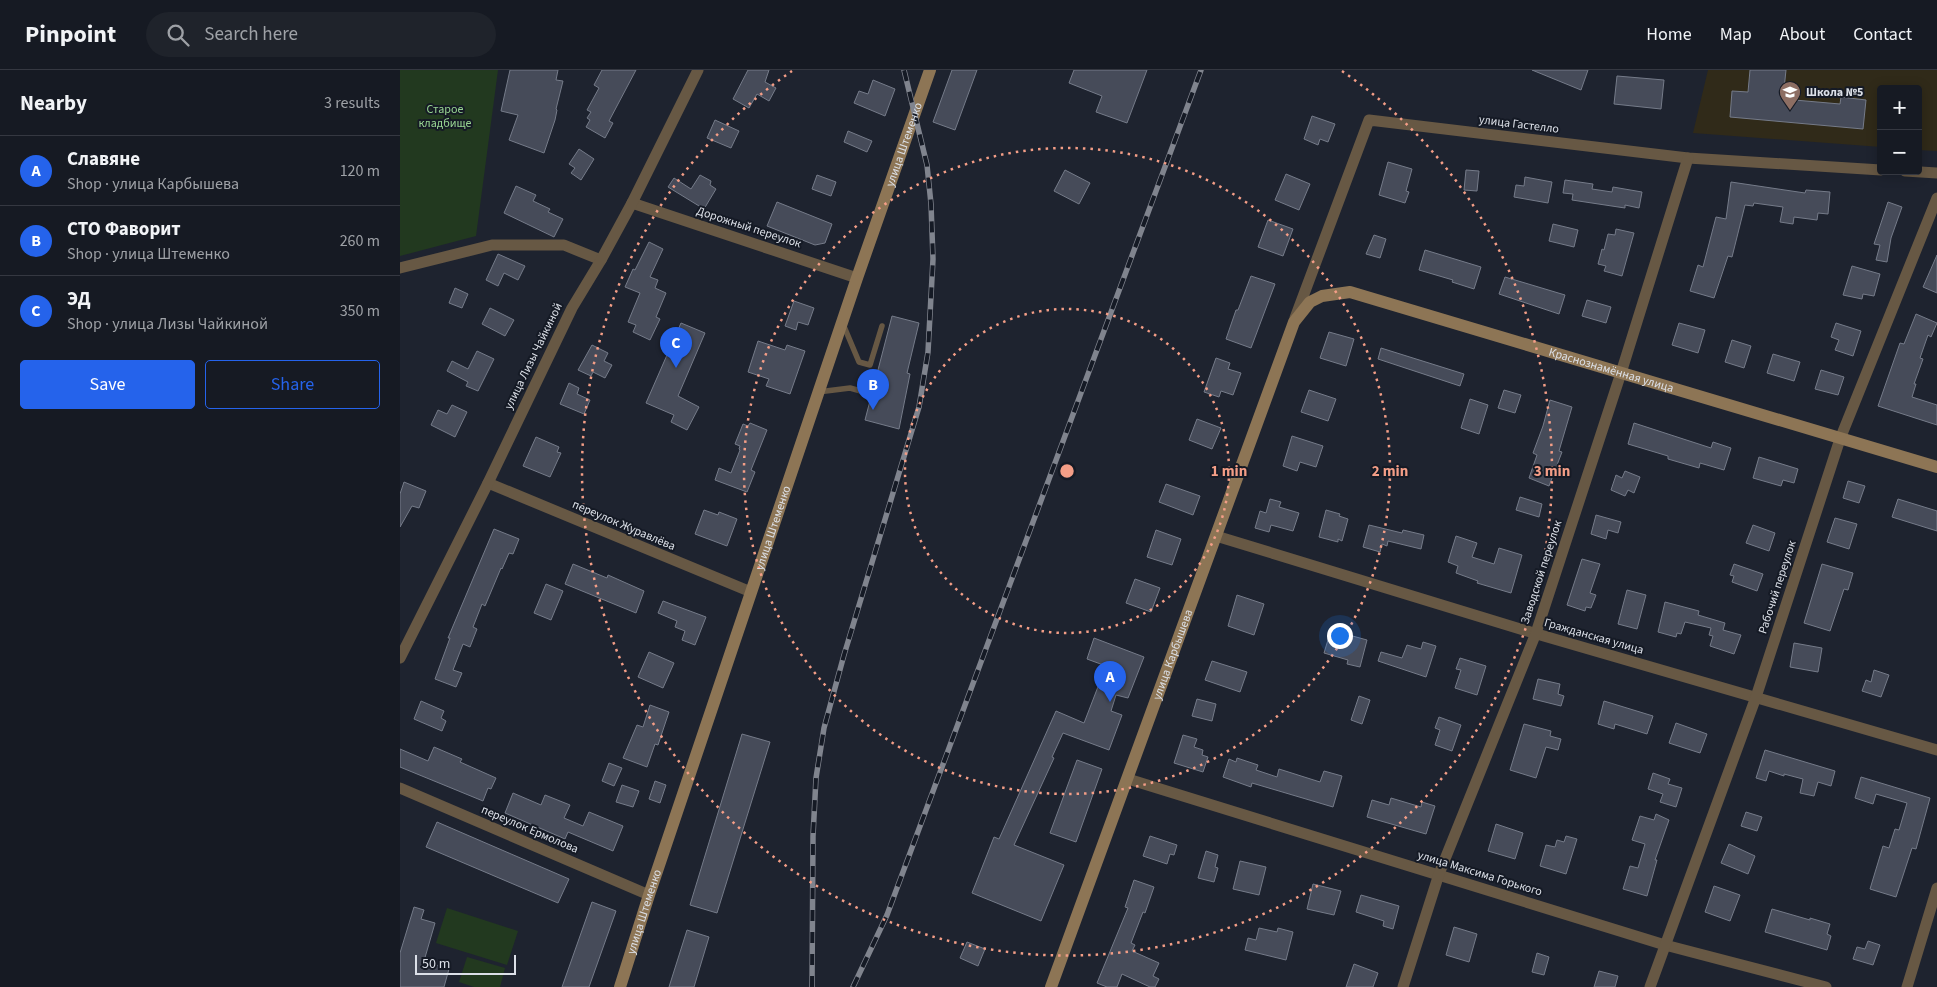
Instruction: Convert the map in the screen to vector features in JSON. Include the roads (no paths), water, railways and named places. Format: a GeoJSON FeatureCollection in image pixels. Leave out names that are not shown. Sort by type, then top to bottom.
{"type":"FeatureCollection","features":[{"type":"Feature","properties":{"kind":"main road","name":"улица Штеменко"},"geometry":{"type":"LineString","coordinates":[[620,987],[649,895],[818,392],[930,70]]}},
{"type":"Feature","properties":{"kind":"main road","name":"Краснознамённая улица"},"geometry":{"type":"LineString","coordinates":[[1294,322],[1310,302],[1322,296],[1350,292],[1937,467]]}},
{"type":"Feature","properties":{"kind":"main road","name":"улица Карбышева"},"geometry":{"type":"LineString","coordinates":[[1051,987],[1294,322]]}},
{"type":"Feature","properties":{"kind":"street","name":"улица Лизы Чайкиной"},"geometry":{"type":"LineString","coordinates":[[400,658],[488,483],[572,308],[632,203],[698,70]]}},
{"type":"Feature","properties":{"kind":"street","name":"улица Гастелло"},"geometry":{"type":"LineString","coordinates":[[1294,322],[1369,120],[1688,158],[1877,170]]}},
{"type":"Feature","properties":{"kind":"street","name":"Заводской переулок"},"geometry":{"type":"LineString","coordinates":[[1403,987],[1439,874],[1536,633],[1621,373],[1688,158]]}},
{"type":"Feature","properties":{"kind":"street"},"geometry":{"type":"LineString","coordinates":[[1922,172],[1937,173]]}},
{"type":"Feature","properties":{"kind":"street","name":"Рабочий переулок"},"geometry":{"type":"LineString","coordinates":[[1650,987],[1756,697],[1840,438],[1937,198]]}},
{"type":"Feature","properties":{"kind":"street","name":"Дорожный переулок"},"geometry":{"type":"LineString","coordinates":[[632,203],[857,278]]}},
{"type":"Feature","properties":{"kind":"street"},"geometry":{"type":"LineString","coordinates":[[400,268],[492,245],[564,246],[601,260]]}},
{"type":"Feature","properties":{"kind":"street","name":"переулок Журавлёва"},"geometry":{"type":"LineString","coordinates":[[488,483],[751,592]]}},
{"type":"Feature","properties":{"kind":"street","name":"Гражданская улица"},"geometry":{"type":"LineString","coordinates":[[1216,536],[1536,633],[1937,750]]}},
{"type":"Feature","properties":{"kind":"street","name":"улица Максима Горького"},"geometry":{"type":"LineString","coordinates":[[1128,779],[1665,945],[1826,987]]}},
{"type":"Feature","properties":{"kind":"street","name":"переулок Ермолова"},"geometry":{"type":"LineString","coordinates":[[400,788],[649,895]]}},
{"type":"Feature","properties":{"kind":"street"},"geometry":{"type":"LineString","coordinates":[[1907,987],[1937,888]]}},
{"type":"Feature","properties":{"kind":"lane"},"geometry":{"type":"LineString","coordinates":[[842,322],[859,362],[870,365],[882,326]]}},
{"type":"Feature","properties":{"kind":"lane"},"geometry":{"type":"LineString","coordinates":[[818,392],[850,388],[868,393]]}},
{"type":"Feature","properties":{"kind":"railway"},"geometry":{"type":"LineString","coordinates":[[812,987],[813,836],[816,778],[824,728],[844,655],[919,407],[928,352],[933,259],[931,204],[927,165],[904,70]]}},
{"type":"Feature","properties":{"kind":"railway"},"geometry":{"type":"LineString","coordinates":[[853,987],[887,915],[1201,70]]}},
{"type":"Feature","properties":{"kind":"place","name":"Школа №5"},"geometry":{"type":"Point","coordinates":[1790,111]}},
{"type":"Feature","properties":{"kind":"place","name":"ЭД"},"geometry":{"type":"Point","coordinates":[676,368]}},
{"type":"Feature","properties":{"kind":"place","name":"СТО Фаворит"},"geometry":{"type":"Point","coordinates":[873,410]}},
{"type":"Feature","properties":{"kind":"place","name":"Славяне"},"geometry":{"type":"Point","coordinates":[1110,702]}},
{"type":"Feature","properties":{"kind":"park label","name":"Старое кладбище"},"geometry":{"type":"Point","coordinates":[445,116]}}]}
